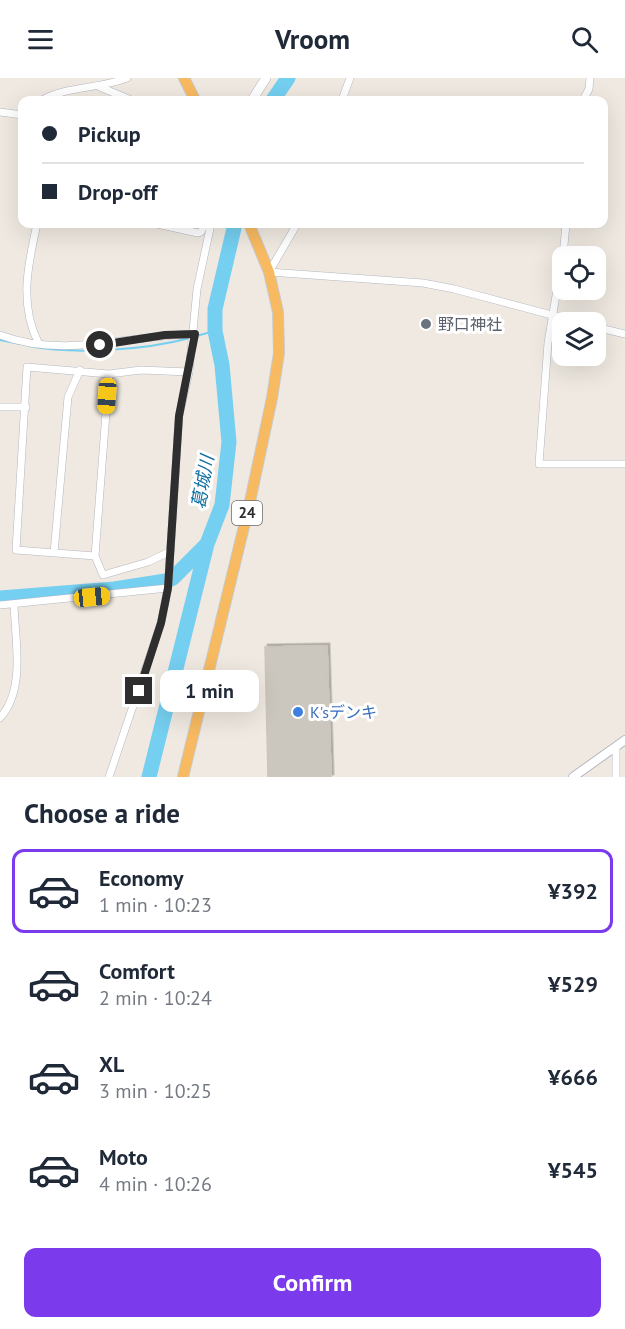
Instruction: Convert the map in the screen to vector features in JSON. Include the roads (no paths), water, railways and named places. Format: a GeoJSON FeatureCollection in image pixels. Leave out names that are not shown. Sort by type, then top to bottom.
{"type":"FeatureCollection","features":[{"type":"Feature","properties":{"kind":"highway"},"geometry":{"type":"LineString","coordinates":[[184,78],[193,96]]}},
{"type":"Feature","properties":{"kind":"highway","name":"24"},"geometry":{"type":"LineString","coordinates":[[183,777],[249,506],[273,398],[279,353],[278,312],[269,272],[251,228]]}},
{"type":"Feature","properties":{"kind":"main road"},"geometry":{"type":"LineString","coordinates":[[255,96],[266,78]]}},
{"type":"Feature","properties":{"kind":"street"},"geometry":{"type":"LineString","coordinates":[[52,96],[68,90],[100,87],[128,78]]}},
{"type":"Feature","properties":{"kind":"street"},"geometry":{"type":"LineString","coordinates":[[343,96],[350,78]]}},
{"type":"Feature","properties":{"kind":"street"},"geometry":{"type":"LineString","coordinates":[[585,96],[589,89],[590,78]]}},
{"type":"Feature","properties":{"kind":"street"},"geometry":{"type":"LineString","coordinates":[[100,87],[121,96]]}},
{"type":"Feature","properties":{"kind":"street"},"geometry":{"type":"LineString","coordinates":[[0,112],[18,114]]}},
{"type":"Feature","properties":{"kind":"street"},"geometry":{"type":"LineString","coordinates":[[36,228],[26,275],[26,292],[31,329],[38,342]]}},
{"type":"Feature","properties":{"kind":"street"},"geometry":{"type":"LineString","coordinates":[[175,228],[198,233],[203,228]]}},
{"type":"Feature","properties":{"kind":"street"},"geometry":{"type":"LineString","coordinates":[[109,777],[161,623],[168,588],[177,482],[179,416],[195,334],[197,289],[210,228]]}},
{"type":"Feature","properties":{"kind":"street"},"geometry":{"type":"LineString","coordinates":[[295,228],[269,272],[423,284],[552,315]]}},
{"type":"Feature","properties":{"kind":"street"},"geometry":{"type":"LineString","coordinates":[[564,246],[566,228]]}},
{"type":"Feature","properties":{"kind":"street"},"geometry":{"type":"LineString","coordinates":[[606,329],[625,334]]}},
{"type":"Feature","properties":{"kind":"street"},"geometry":{"type":"LineString","coordinates":[[552,330],[542,404],[539,464],[625,464]]}},
{"type":"Feature","properties":{"kind":"street"},"geometry":{"type":"LineString","coordinates":[[0,334],[70,346],[100,345],[165,335],[195,334]]}},
{"type":"Feature","properties":{"kind":"street"},"geometry":{"type":"LineString","coordinates":[[95,556],[16,550],[27,367],[109,374],[141,370],[189,372]]}},
{"type":"Feature","properties":{"kind":"street"},"geometry":{"type":"LineString","coordinates":[[54,553],[68,397],[80,370]]}},
{"type":"Feature","properties":{"kind":"street"},"geometry":{"type":"LineString","coordinates":[[109,374],[95,556],[102,575],[169,556]]}},
{"type":"Feature","properties":{"kind":"street"},"geometry":{"type":"LineString","coordinates":[[0,407],[26,407]]}},
{"type":"Feature","properties":{"kind":"street"},"geometry":{"type":"LineString","coordinates":[[0,605],[168,588]]}},
{"type":"Feature","properties":{"kind":"street"},"geometry":{"type":"LineString","coordinates":[[0,718],[9,709],[16,682],[14,604]]}},
{"type":"Feature","properties":{"kind":"street"},"geometry":{"type":"LineString","coordinates":[[573,777],[625,740]]}},
{"type":"Feature","properties":{"kind":"street"},"geometry":{"type":"LineString","coordinates":[[616,748],[616,777]]}},
{"type":"Feature","properties":{"kind":"waterway","name":"葛城川"},"geometry":{"type":"LineString","coordinates":[[276,96],[288,78]]}},
{"type":"Feature","properties":{"kind":"waterway","name":"葛城川"},"geometry":{"type":"LineString","coordinates":[[149,777],[207,544],[222,505],[229,442],[222,365],[215,331],[215,309],[234,228]]}},
{"type":"Feature","properties":{"kind":"waterway"},"geometry":{"type":"LineString","coordinates":[[196,336],[215,331]]}},
{"type":"Feature","properties":{"kind":"waterway"},"geometry":{"type":"LineString","coordinates":[[29,346],[67,350],[110,350],[152,346],[190,338]]}},
{"type":"Feature","properties":{"kind":"waterway"},"geometry":{"type":"LineString","coordinates":[[0,340],[21,344]]}},
{"type":"Feature","properties":{"kind":"waterway"},"geometry":{"type":"LineString","coordinates":[[0,598],[114,589],[166,581],[173,578],[207,544]]}},
{"type":"Feature","properties":{"kind":"place","name":"野口神社"},"geometry":{"type":"Point","coordinates":[426,324]}},
{"type":"Feature","properties":{"kind":"place","name":"K'sデンキ"},"geometry":{"type":"Point","coordinates":[298,712]}}]}
